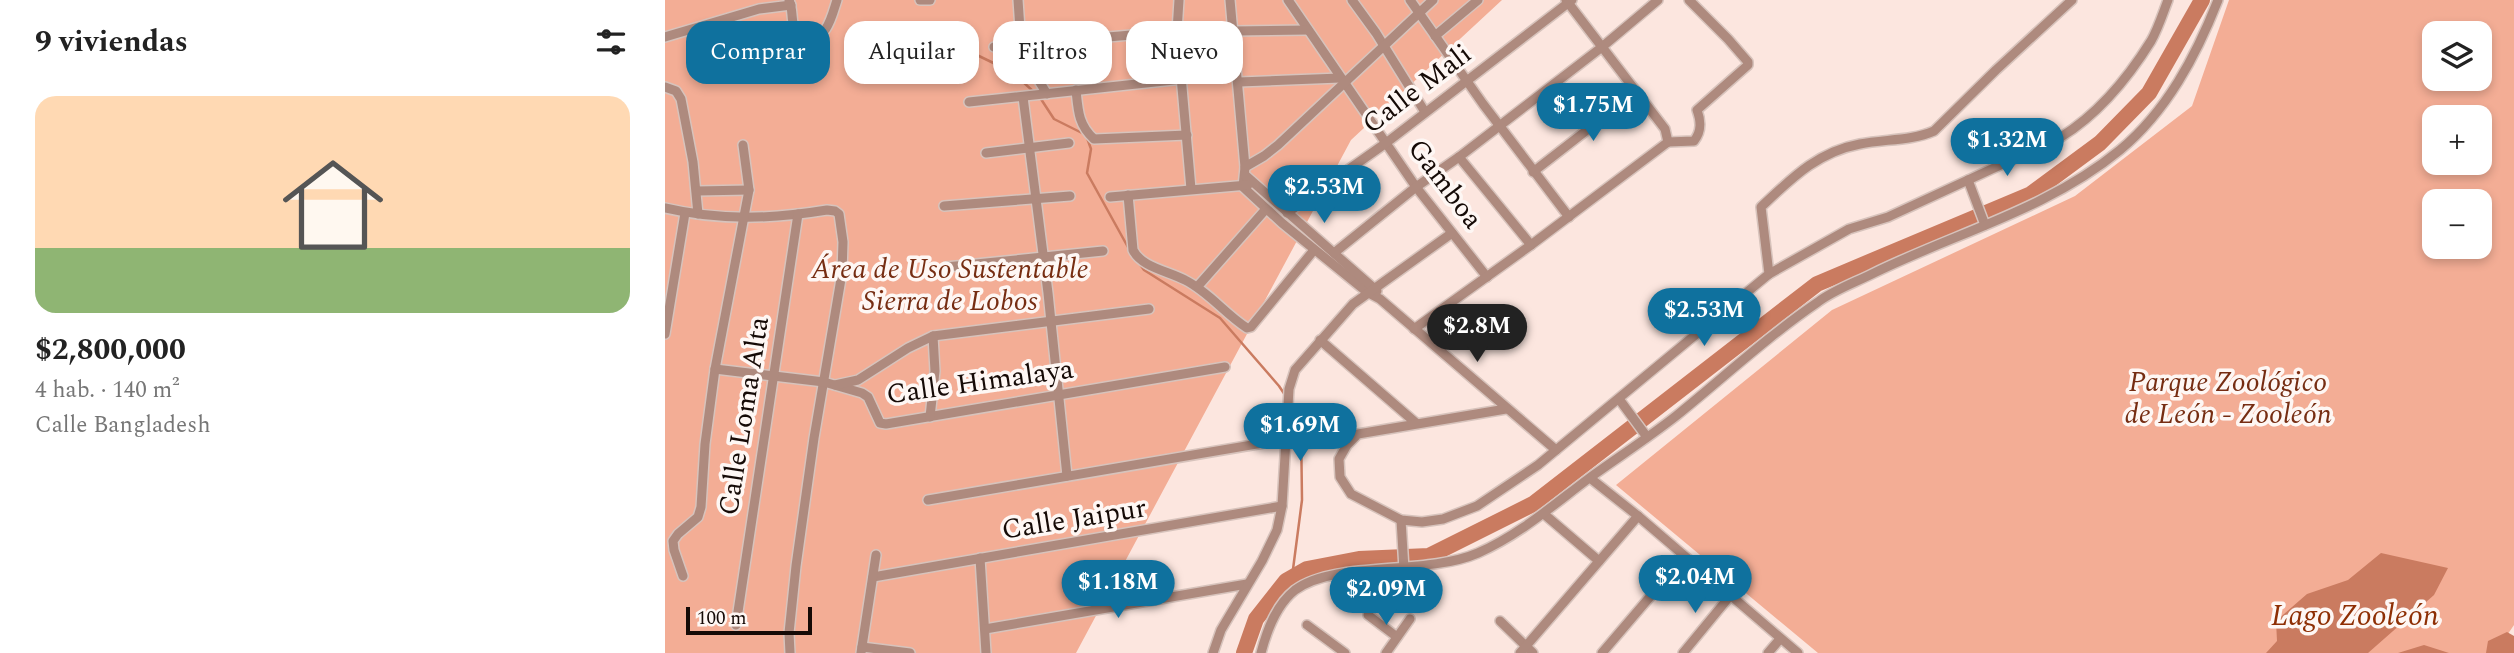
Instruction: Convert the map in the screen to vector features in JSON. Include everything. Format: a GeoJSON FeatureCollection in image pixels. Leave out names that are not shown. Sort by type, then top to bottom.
{"type":"FeatureCollection","features":[{"type":"Feature","properties":{"kind":"street"},"geometry":{"type":"LineString","coordinates":[[665,37],[790,2],[795,30],[801,36],[818,37],[825,32],[837,0]]}},
{"type":"Feature","properties":{"kind":"street"},"geometry":{"type":"LineString","coordinates":[[920,0],[930,0]]}},
{"type":"Feature","properties":{"kind":"street"},"geometry":{"type":"LineString","coordinates":[[1018,0],[1019,21]]}},
{"type":"Feature","properties":{"kind":"street"},"geometry":{"type":"LineString","coordinates":[[1178,21],[1179,0]]}},
{"type":"Feature","properties":{"kind":"street"},"geometry":{"type":"LineString","coordinates":[[1230,0],[1232,21]]}},
{"type":"Feature","properties":{"kind":"street","name":"Gamboa"},"geometry":{"type":"LineString","coordinates":[[1288,0],[1416,187],[1487,277]]}},
{"type":"Feature","properties":{"kind":"street"},"geometry":{"type":"LineString","coordinates":[[1352,0],[1425,111]]}},
{"type":"Feature","properties":{"kind":"street"},"geometry":{"type":"LineString","coordinates":[[1409,0],[1533,172],[1569,217]]}},
{"type":"Feature","properties":{"kind":"street"},"geometry":{"type":"LineString","coordinates":[[1245,171],[1278,145],[1342,81],[1385,47],[1433,0]]}},
{"type":"Feature","properties":{"kind":"street"},"geometry":{"type":"LineString","coordinates":[[1435,36],[1478,0]]}},
{"type":"Feature","properties":{"kind":"street"},"geometry":{"type":"LineString","coordinates":[[1333,253],[1602,47],[1658,0]]}},
{"type":"Feature","properties":{"kind":"street"},"geometry":{"type":"LineString","coordinates":[[1414,329],[1531,246],[1668,142],[1694,141],[1701,122],[1697,110],[1746,68],[1748,62],[1689,0]]}},
{"type":"Feature","properties":{"kind":"street"},"geometry":{"type":"LineString","coordinates":[[1769,274],[1762,207],[1801,169],[1815,160],[1857,144],[1922,136],[1934,131],[2072,0]]}},
{"type":"Feature","properties":{"kind":"street"},"geometry":{"type":"LineString","coordinates":[[1506,409],[1358,434],[1347,445],[1339,459],[1340,477],[1351,494],[1401,520],[1422,522],[1444,519],[1477,506],[1622,403],[1769,274],[1849,229],[1888,218],[1970,183],[2082,124],[2116,88],[2152,39],[2168,0]]}},
{"type":"Feature","properties":{"kind":"street"},"geometry":{"type":"LineString","coordinates":[[1271,653],[1262,649],[1278,610],[1297,589],[1338,574],[1403,565],[1438,565],[1476,554],[1520,531],[1817,302],[1984,220],[2042,201],[2086,176],[2143,128],[2169,96],[2189,65],[2218,0]]}},
{"type":"Feature","properties":{"kind":"street"},"geometry":{"type":"LineString","coordinates":[[1569,1],[1665,129],[1668,142]]}},
{"type":"Feature","properties":{"kind":"street","name":"Calle Mali"},"geometry":{"type":"LineString","coordinates":[[1287,214],[1386,143],[1569,1]]}},
{"type":"Feature","properties":{"kind":"street"},"geometry":{"type":"LineString","coordinates":[[1243,31],[1308,30]]}},
{"type":"Feature","properties":{"kind":"street"},"geometry":{"type":"LineString","coordinates":[[1243,82],[1342,81]]}},
{"type":"Feature","properties":{"kind":"street"},"geometry":{"type":"LineString","coordinates":[[1041,84],[1047,94]]}},
{"type":"Feature","properties":{"kind":"street"},"geometry":{"type":"LineString","coordinates":[[969,102],[1134,84]]}},
{"type":"Feature","properties":{"kind":"street"},"geometry":{"type":"LineString","coordinates":[[1183,84],[1191,189]]}},
{"type":"Feature","properties":{"kind":"street"},"geometry":{"type":"LineString","coordinates":[[1238,84],[1248,185],[1266,209],[1314,250],[1371,290]]}},
{"type":"Feature","properties":{"kind":"street"},"geometry":{"type":"LineString","coordinates":[[665,87],[675,91],[681,99],[697,191],[698,214]]}},
{"type":"Feature","properties":{"kind":"street"},"geometry":{"type":"LineString","coordinates":[[1076,90],[1079,118],[1085,131],[1094,139],[1187,135]]}},
{"type":"Feature","properties":{"kind":"street"},"geometry":{"type":"LineString","coordinates":[[1533,172],[1636,92]]}},
{"type":"Feature","properties":{"kind":"street"},"geometry":{"type":"LineString","coordinates":[[1023,97],[1067,476]]}},
{"type":"Feature","properties":{"kind":"street"},"geometry":{"type":"LineString","coordinates":[[986,153],[1069,143]]}},
{"type":"Feature","properties":{"kind":"street"},"geometry":{"type":"LineString","coordinates":[[683,576],[673,541],[698,517],[701,507],[705,444],[715,369],[748,190],[743,145]]}},
{"type":"Feature","properties":{"kind":"street"},"geometry":{"type":"LineString","coordinates":[[1459,157],[1531,246]]}},
{"type":"Feature","properties":{"kind":"street"},"geometry":{"type":"LineString","coordinates":[[1970,183],[1984,220]]}},
{"type":"Feature","properties":{"kind":"street"},"geometry":{"type":"LineString","coordinates":[[1110,197],[1248,185],[1333,253],[1380,299],[1556,450]]}},
{"type":"Feature","properties":{"kind":"street"},"geometry":{"type":"LineString","coordinates":[[697,191],[748,190]]}},
{"type":"Feature","properties":{"kind":"street"},"geometry":{"type":"LineString","coordinates":[[1128,195],[1136,257],[1198,286],[1244,327],[1251,327],[1314,250]]}},
{"type":"Feature","properties":{"kind":"street"},"geometry":{"type":"LineString","coordinates":[[944,206],[1070,196]]}},
{"type":"Feature","properties":{"kind":"street"},"geometry":{"type":"LineString","coordinates":[[665,208],[685,213],[744,219],[827,209],[838,214],[843,242],[842,273],[829,384],[796,566],[789,633],[790,653]]}},
{"type":"Feature","properties":{"kind":"street"},"geometry":{"type":"LineString","coordinates":[[1198,286],[1266,209]]}},
{"type":"Feature","properties":{"kind":"street"},"geometry":{"type":"LineString","coordinates":[[665,334],[685,213]]}},
{"type":"Feature","properties":{"kind":"street","name":"Calle Loma Alta"},"geometry":{"type":"LineString","coordinates":[[736,625],[798,214]]}},
{"type":"Feature","properties":{"kind":"street"},"geometry":{"type":"LineString","coordinates":[[1213,653],[1221,630],[1277,530],[1282,506],[1289,388],[1295,370],[1320,340],[1371,290],[1452,233]]}},
{"type":"Feature","properties":{"kind":"street"},"geometry":{"type":"LineString","coordinates":[[946,267],[1103,251]]}},
{"type":"Feature","properties":{"kind":"street"},"geometry":{"type":"LineString","coordinates":[[829,384],[858,380],[908,348],[933,336],[1149,309]]}},
{"type":"Feature","properties":{"kind":"street"},"geometry":{"type":"LineString","coordinates":[[930,417],[935,371],[933,336]]}},
{"type":"Feature","properties":{"kind":"street"},"geometry":{"type":"LineString","coordinates":[[1320,340],[1416,423]]}},
{"type":"Feature","properties":{"kind":"street","name":"Calle Himalaya"},"geometry":{"type":"LineString","coordinates":[[715,369],[829,384],[862,393],[868,397],[880,423],[886,424],[1225,367]]}},
{"type":"Feature","properties":{"kind":"street"},"geometry":{"type":"LineString","coordinates":[[1622,403],[1644,433]]}},
{"type":"Feature","properties":{"kind":"street"},"geometry":{"type":"LineString","coordinates":[[928,500],[1287,439]]}},
{"type":"Feature","properties":{"kind":"street"},"geometry":{"type":"LineString","coordinates":[[1590,478],[1638,516],[1792,651]]}},
{"type":"Feature","properties":{"kind":"street","name":"Calle Jaipur"},"geometry":{"type":"LineString","coordinates":[[873,577],[1282,506]]}},
{"type":"Feature","properties":{"kind":"street"},"geometry":{"type":"LineString","coordinates":[[1544,514],[1599,561]]}},
{"type":"Feature","properties":{"kind":"street"},"geometry":{"type":"LineString","coordinates":[[1500,621],[1527,651],[1638,516]]}},
{"type":"Feature","properties":{"kind":"street"},"geometry":{"type":"LineString","coordinates":[[1401,520],[1403,565]]}},
{"type":"Feature","properties":{"kind":"street"},"geometry":{"type":"LineString","coordinates":[[876,555],[862,650],[910,653]]}},
{"type":"Feature","properties":{"kind":"street"},"geometry":{"type":"LineString","coordinates":[[1602,653],[1684,557]]}},
{"type":"Feature","properties":{"kind":"street"},"geometry":{"type":"LineString","coordinates":[[980,558],[986,653]]}},
{"type":"Feature","properties":{"kind":"street"},"geometry":{"type":"LineString","coordinates":[[985,629],[1247,584]]}},
{"type":"Feature","properties":{"kind":"street"},"geometry":{"type":"LineString","coordinates":[[1683,653],[1730,596]]}},
{"type":"Feature","properties":{"kind":"street"},"geometry":{"type":"LineString","coordinates":[[1369,615],[1397,637]]}},
{"type":"Feature","properties":{"kind":"street"},"geometry":{"type":"LineString","coordinates":[[1386,653],[1410,619]]}},
{"type":"Feature","properties":{"kind":"street"},"geometry":{"type":"LineString","coordinates":[[1307,625],[1345,653]]}},
{"type":"Feature","properties":{"kind":"street"},"geometry":{"type":"LineString","coordinates":[[1768,653],[1780,639]]}},
{"type":"Feature","properties":{"kind":"green space","name":"Área de Uso Sustentable Sierra de Lobos"},"geometry":{"type":"Polygon","coordinates":[[[665,0],[1502,0],[1351,140],[1076,653],[665,653],[665,0]]]}},
{"type":"Feature","properties":{"kind":"green space","name":"Parque Zoológico de León - Zooleón"},"geometry":{"type":"Polygon","coordinates":[[[2229,0],[2514,0],[2514,625],[2495,653],[1818,653],[1616,485],[1832,310],[2075,196],[2192,106],[2229,0]]]}},
{"type":"Feature","properties":{"kind":"water","name":"Lago Zooleón"},"geometry":{"type":"Polygon","coordinates":[[[2381,553],[2448,568],[2434,595],[2368,653],[2266,653],[2277,641],[2276,621],[2307,594],[2348,580],[2381,553]]]}},
{"type":"Feature","properties":{"kind":"water"},"geometry":{"type":"Polygon","coordinates":[[[2507,632],[2514,636],[2514,653],[2486,653],[2488,641],[2507,632]]]}},
{"type":"Feature","properties":{"kind":"water"},"geometry":{"type":"Polygon","coordinates":[[[2424,645],[2449,653],[2398,653],[2424,645]]]}},
{"type":"Feature","properties":{"kind":"waterway"},"geometry":{"type":"LineString","coordinates":[[1244,653],[1256,619],[1286,581],[1307,569],[1359,559],[1429,556],[1533,504],[1817,284],[2031,194],[2100,143],[2149,93],[2202,0]]}},
{"type":"Feature","properties":{"kind":"waterway"},"geometry":{"type":"LineString","coordinates":[[979,56],[1012,72],[1034,92]]}},
{"type":"Feature","properties":{"kind":"waterway"},"geometry":{"type":"LineString","coordinates":[[1039,96],[1054,119],[1086,135],[1091,149],[1087,173],[1129,249]]}},
{"type":"Feature","properties":{"kind":"waterway"},"geometry":{"type":"LineString","coordinates":[[1139,263],[1144,270],[1220,318],[1285,395]]}},
{"type":"Feature","properties":{"kind":"waterway"},"geometry":{"type":"LineString","coordinates":[[1291,407],[1301,425],[1302,500],[1292,577]]}}]}
